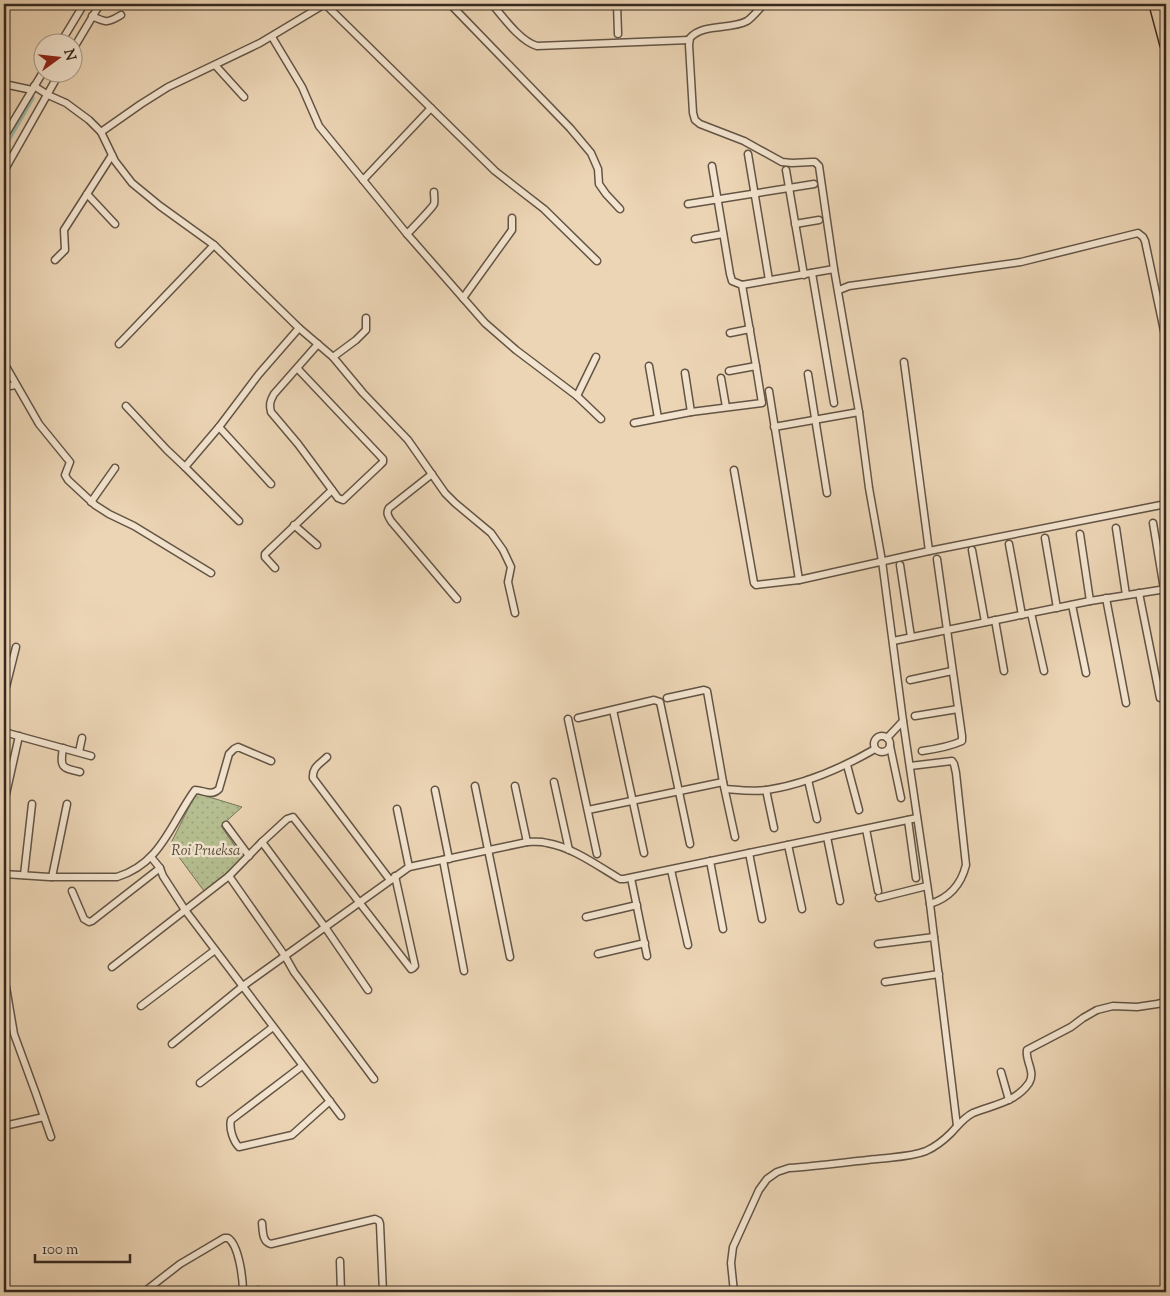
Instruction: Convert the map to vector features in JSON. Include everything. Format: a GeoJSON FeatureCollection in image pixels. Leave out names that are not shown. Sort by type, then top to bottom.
{"type":"FeatureCollection","features":[{"type":"Feature","properties":{"kind":"highway"},"geometry":{"type":"LineString","coordinates":[[1155,4],[1166,45]]}},
{"type":"Feature","properties":{"kind":"street"},"geometry":{"type":"LineString","coordinates":[[82,34],[100,4]]}},
{"type":"Feature","properties":{"kind":"street"},"geometry":{"type":"LineString","coordinates":[[310,4],[315,10]]}},
{"type":"Feature","properties":{"kind":"street"},"geometry":{"type":"LineString","coordinates":[[102,132],[168,87],[272,36],[325,4],[495,171],[544,208],[597,261]]}},
{"type":"Feature","properties":{"kind":"street"},"geometry":{"type":"LineString","coordinates":[[450,4],[570,128],[591,153],[598,169],[599,184],[620,209]]}},
{"type":"Feature","properties":{"kind":"street"},"geometry":{"type":"LineString","coordinates":[[492,4],[514,30],[537,46],[689,40]]}},
{"type":"Feature","properties":{"kind":"street"},"geometry":{"type":"LineString","coordinates":[[617,4],[618,34]]}},
{"type":"Feature","properties":{"kind":"street"},"geometry":{"type":"LineString","coordinates":[[764,4],[748,20],[739,24],[697,32],[689,40],[693,113],[695,120],[700,124],[744,140],[782,162],[815,162],[819,166],[882,561],[928,886],[957,1126]]}},
{"type":"Feature","properties":{"kind":"street"},"geometry":{"type":"LineString","coordinates":[[67,32],[82,5]]}},
{"type":"Feature","properties":{"kind":"street"},"geometry":{"type":"LineString","coordinates":[[92,16],[107,22],[121,14]]}},
{"type":"Feature","properties":{"kind":"street"},"geometry":{"type":"LineString","coordinates":[[272,36],[302,87],[319,126],[407,234],[485,323],[577,396],[601,419]]}},
{"type":"Feature","properties":{"kind":"street"},"geometry":{"type":"LineString","coordinates":[[215,65],[244,96]]}},
{"type":"Feature","properties":{"kind":"street"},"geometry":{"type":"LineString","coordinates":[[4,137],[37,82]]}},
{"type":"Feature","properties":{"kind":"street"},"geometry":{"type":"LineString","coordinates":[[4,171],[54,82]]}},
{"type":"Feature","properties":{"kind":"street"},"geometry":{"type":"LineString","coordinates":[[4,84],[34,88],[66,103],[89,120],[102,132],[112,155],[132,183],[214,246],[299,328],[333,357],[363,393],[408,440],[445,493],[491,533],[500,545],[512,567],[508,582],[515,612]]}},
{"type":"Feature","properties":{"kind":"street"},"geometry":{"type":"LineString","coordinates":[[363,180],[431,108]]}},
{"type":"Feature","properties":{"kind":"street"},"geometry":{"type":"LineString","coordinates":[[748,154],[769,280]]}},
{"type":"Feature","properties":{"kind":"street"},"geometry":{"type":"LineString","coordinates":[[55,260],[65,250],[64,230],[112,155]]}},
{"type":"Feature","properties":{"kind":"street"},"geometry":{"type":"LineString","coordinates":[[712,166],[732,281],[742,286],[834,269]]}},
{"type":"Feature","properties":{"kind":"street"},"geometry":{"type":"LineString","coordinates":[[786,170],[804,275]]}},
{"type":"Feature","properties":{"kind":"street"},"geometry":{"type":"LineString","coordinates":[[688,204],[814,184]]}},
{"type":"Feature","properties":{"kind":"street"},"geometry":{"type":"LineString","coordinates":[[407,234],[433,207],[434,192]]}},
{"type":"Feature","properties":{"kind":"street"},"geometry":{"type":"LineString","coordinates":[[87,194],[115,224]]}},
{"type":"Feature","properties":{"kind":"street"},"geometry":{"type":"LineString","coordinates":[[463,298],[512,230],[512,218]]}},
{"type":"Feature","properties":{"kind":"street"},"geometry":{"type":"LineString","coordinates":[[795,224],[820,220]]}},
{"type":"Feature","properties":{"kind":"street"},"geometry":{"type":"LineString","coordinates":[[839,290],[849,286],[1021,262],[1138,233],[1145,241],[1166,340]]}},
{"type":"Feature","properties":{"kind":"street"},"geometry":{"type":"LineString","coordinates":[[695,239],[723,234]]}},
{"type":"Feature","properties":{"kind":"street"},"geometry":{"type":"LineString","coordinates":[[119,344],[214,246]]}},
{"type":"Feature","properties":{"kind":"street"},"geometry":{"type":"LineString","coordinates":[[812,273],[834,403]]}},
{"type":"Feature","properties":{"kind":"street"},"geometry":{"type":"LineString","coordinates":[[634,423],[691,412],[762,403],[742,286]]}},
{"type":"Feature","properties":{"kind":"street"},"geometry":{"type":"LineString","coordinates":[[333,357],[366,330],[366,318]]}},
{"type":"Feature","properties":{"kind":"street"},"geometry":{"type":"LineString","coordinates":[[185,467],[219,427],[259,374],[299,328]]}},
{"type":"Feature","properties":{"kind":"street"},"geometry":{"type":"LineString","coordinates":[[730,333],[750,329]]}},
{"type":"Feature","properties":{"kind":"street"},"geometry":{"type":"LineString","coordinates":[[297,368],[383,459],[383,462],[343,500],[340,500],[332,490],[298,444],[271,412],[270,407],[271,399],[297,368],[318,344]]}},
{"type":"Feature","properties":{"kind":"street"},"geometry":{"type":"LineString","coordinates":[[577,396],[596,357]]}},
{"type":"Feature","properties":{"kind":"street"},"geometry":{"type":"LineString","coordinates":[[904,362],[929,551]]}},
{"type":"Feature","properties":{"kind":"street"},"geometry":{"type":"LineString","coordinates":[[4,363],[39,424],[70,462],[66,475],[68,480],[91,502],[109,514],[134,526],[212,573]]}},
{"type":"Feature","properties":{"kind":"street"},"geometry":{"type":"LineString","coordinates":[[650,366],[658,418]]}},
{"type":"Feature","properties":{"kind":"street"},"geometry":{"type":"LineString","coordinates":[[729,370],[756,366]]}},
{"type":"Feature","properties":{"kind":"street"},"geometry":{"type":"LineString","coordinates":[[685,373],[691,412]]}},
{"type":"Feature","properties":{"kind":"street"},"geometry":{"type":"LineString","coordinates":[[808,374],[827,493]]}},
{"type":"Feature","properties":{"kind":"street"},"geometry":{"type":"LineString","coordinates":[[721,378],[726,407]]}},
{"type":"Feature","properties":{"kind":"street"},"geometry":{"type":"LineString","coordinates":[[4,387],[16,385]]}},
{"type":"Feature","properties":{"kind":"street"},"geometry":{"type":"LineString","coordinates":[[769,391],[799,580]]}},
{"type":"Feature","properties":{"kind":"street"},"geometry":{"type":"LineString","coordinates":[[126,406],[174,457],[239,521]]}},
{"type":"Feature","properties":{"kind":"street"},"geometry":{"type":"LineString","coordinates":[[774,426],[858,412]]}},
{"type":"Feature","properties":{"kind":"street"},"geometry":{"type":"LineString","coordinates":[[219,427],[271,484]]}},
{"type":"Feature","properties":{"kind":"street"},"geometry":{"type":"LineString","coordinates":[[91,502],[115,468]]}},
{"type":"Feature","properties":{"kind":"street"},"geometry":{"type":"LineString","coordinates":[[734,470],[754,583],[758,585],[799,580],[929,551],[1166,504]]}},
{"type":"Feature","properties":{"kind":"street"},"geometry":{"type":"LineString","coordinates":[[432,474],[387,511],[391,521],[457,599]]}},
{"type":"Feature","properties":{"kind":"street"},"geometry":{"type":"LineString","coordinates":[[275,568],[265,557],[265,554],[332,490]]}},
{"type":"Feature","properties":{"kind":"street"},"geometry":{"type":"LineString","coordinates":[[893,641],[1090,601],[1165,589],[1153,523]]}},
{"type":"Feature","properties":{"kind":"street"},"geometry":{"type":"LineString","coordinates":[[294,525],[316,545]]}},
{"type":"Feature","properties":{"kind":"street"},"geometry":{"type":"LineString","coordinates":[[1116,528],[1126,595]]}},
{"type":"Feature","properties":{"kind":"street"},"geometry":{"type":"LineString","coordinates":[[1080,534],[1090,601]]}},
{"type":"Feature","properties":{"kind":"street"},"geometry":{"type":"LineString","coordinates":[[1045,538],[1057,608]]}},
{"type":"Feature","properties":{"kind":"street"},"geometry":{"type":"LineString","coordinates":[[1009,544],[1022,615]]}},
{"type":"Feature","properties":{"kind":"street"},"geometry":{"type":"LineString","coordinates":[[972,550],[985,622]]}},
{"type":"Feature","properties":{"kind":"street"},"geometry":{"type":"LineString","coordinates":[[922,751],[945,747],[962,741],[937,558]]}},
{"type":"Feature","properties":{"kind":"street"},"geometry":{"type":"LineString","coordinates":[[900,565],[911,637]]}},
{"type":"Feature","properties":{"kind":"street"},"geometry":{"type":"LineString","coordinates":[[1139,593],[1160,698]]}},
{"type":"Feature","properties":{"kind":"street"},"geometry":{"type":"LineString","coordinates":[[1106,598],[1126,703]]}},
{"type":"Feature","properties":{"kind":"street"},"geometry":{"type":"LineString","coordinates":[[1072,605],[1086,673]]}},
{"type":"Feature","properties":{"kind":"street"},"geometry":{"type":"LineString","coordinates":[[1031,613],[1044,671]]}},
{"type":"Feature","properties":{"kind":"street"},"geometry":{"type":"LineString","coordinates":[[995,620],[1004,671]]}},
{"type":"Feature","properties":{"kind":"street"},"geometry":{"type":"LineString","coordinates":[[4,695],[16,647]]}},
{"type":"Feature","properties":{"kind":"street"},"geometry":{"type":"LineString","coordinates":[[910,680],[952,671]]}},
{"type":"Feature","properties":{"kind":"street"},"geometry":{"type":"LineString","coordinates":[[667,698],[706,691],[735,837]]}},
{"type":"Feature","properties":{"kind":"street"},"geometry":{"type":"LineString","coordinates":[[578,718],[654,700],[660,702],[690,844]]}},
{"type":"Feature","properties":{"kind":"street"},"geometry":{"type":"LineString","coordinates":[[915,716],[958,709]]}},
{"type":"Feature","properties":{"kind":"street"},"geometry":{"type":"LineString","coordinates":[[613,710],[644,853]]}},
{"type":"Feature","properties":{"kind":"street"},"geometry":{"type":"LineString","coordinates":[[568,719],[597,854]]}},
{"type":"Feature","properties":{"kind":"street"},"geometry":{"type":"LineString","coordinates":[[887,738],[903,720]]}},
{"type":"Feature","properties":{"kind":"street"},"geometry":{"type":"LineString","coordinates":[[4,732],[91,756]]}},
{"type":"Feature","properties":{"kind":"street"},"geometry":{"type":"LineString","coordinates":[[4,803],[19,736]]}},
{"type":"Feature","properties":{"kind":"street"},"geometry":{"type":"LineString","coordinates":[[875,749],[876,739],[882,736],[887,738]]}},
{"type":"Feature","properties":{"kind":"street"},"geometry":{"type":"LineString","coordinates":[[79,752],[82,738]]}},
{"type":"Feature","properties":{"kind":"street"},"geometry":{"type":"LineString","coordinates":[[887,738],[901,798]]}},
{"type":"Feature","properties":{"kind":"street"},"geometry":{"type":"LineString","coordinates":[[875,749],[885,752],[890,746]]}},
{"type":"Feature","properties":{"kind":"street"},"geometry":{"type":"LineString","coordinates":[[63,748],[62,764],[66,769],[80,772]]}},
{"type":"Feature","properties":{"kind":"street"},"geometry":{"type":"LineString","coordinates":[[4,874],[52,877],[116,877],[124,875],[149,859],[159,848],[195,790],[214,793],[218,789],[229,754],[234,749],[238,748],[270,761]]}},
{"type":"Feature","properties":{"kind":"street"},"geometry":{"type":"LineString","coordinates":[[588,810],[678,792],[724,786],[766,790],[808,780],[847,765],[875,749]]}},
{"type":"Feature","properties":{"kind":"street"},"geometry":{"type":"LineString","coordinates":[[112,967],[229,876],[262,842],[287,819],[293,817],[411,969],[413,968],[415,966],[392,878],[313,778],[312,772],[314,769],[327,757]]}},
{"type":"Feature","properties":{"kind":"street"},"geometry":{"type":"LineString","coordinates":[[910,766],[952,761],[956,773],[966,866],[964,874],[956,887],[947,896],[930,904]]}},
{"type":"Feature","properties":{"kind":"street"},"geometry":{"type":"LineString","coordinates":[[847,765],[859,810]]}},
{"type":"Feature","properties":{"kind":"street"},"geometry":{"type":"LineString","coordinates":[[808,780],[817,820]]}},
{"type":"Feature","properties":{"kind":"street"},"geometry":{"type":"LineString","coordinates":[[554,782],[569,850]]}},
{"type":"Feature","properties":{"kind":"street"},"geometry":{"type":"LineString","coordinates":[[475,786],[510,957]]}},
{"type":"Feature","properties":{"kind":"street"},"geometry":{"type":"LineString","coordinates":[[515,786],[527,842]]}},
{"type":"Feature","properties":{"kind":"street"},"geometry":{"type":"LineString","coordinates":[[435,790],[464,971]]}},
{"type":"Feature","properties":{"kind":"street"},"geometry":{"type":"LineString","coordinates":[[766,790],[774,828]]}},
{"type":"Feature","properties":{"kind":"street"},"geometry":{"type":"LineString","coordinates":[[24,876],[32,804]]}},
{"type":"Feature","properties":{"kind":"street"},"geometry":{"type":"LineString","coordinates":[[52,877],[67,804]]}},
{"type":"Feature","properties":{"kind":"street"},"geometry":{"type":"LineString","coordinates":[[397,809],[409,867]]}},
{"type":"Feature","properties":{"kind":"street"},"geometry":{"type":"LineString","coordinates":[[172,1044],[243,986],[409,867],[527,842],[548,843],[569,850],[624,880],[918,818]]}},
{"type":"Feature","properties":{"kind":"street"},"geometry":{"type":"LineString","coordinates":[[908,820],[916,878]]}},
{"type":"Feature","properties":{"kind":"street"},"geometry":{"type":"LineString","coordinates":[[226,825],[249,856]]}},
{"type":"Feature","properties":{"kind":"street"},"geometry":{"type":"LineString","coordinates":[[866,829],[878,895],[928,886]]}},
{"type":"Feature","properties":{"kind":"street"},"geometry":{"type":"LineString","coordinates":[[827,837],[840,901]]}},
{"type":"Feature","properties":{"kind":"street"},"geometry":{"type":"LineString","coordinates":[[262,842],[325,927],[368,990]]}},
{"type":"Feature","properties":{"kind":"street"},"geometry":{"type":"LineString","coordinates":[[788,845],[802,909]]}},
{"type":"Feature","properties":{"kind":"street"},"geometry":{"type":"LineString","coordinates":[[749,853],[762,919]]}},
{"type":"Feature","properties":{"kind":"street"},"geometry":{"type":"LineString","coordinates":[[149,859],[163,876],[185,910],[341,1116]]}},
{"type":"Feature","properties":{"kind":"street"},"geometry":{"type":"LineString","coordinates":[[710,862],[723,929]]}},
{"type":"Feature","properties":{"kind":"street"},"geometry":{"type":"LineString","coordinates":[[671,870],[688,945]]}},
{"type":"Feature","properties":{"kind":"street"},"geometry":{"type":"LineString","coordinates":[[72,891],[84,919],[88,922],[92,921],[158,871]]}},
{"type":"Feature","properties":{"kind":"street"},"geometry":{"type":"LineString","coordinates":[[229,876],[285,956],[294,972],[374,1080]]}},
{"type":"Feature","properties":{"kind":"street"},"geometry":{"type":"LineString","coordinates":[[631,878],[648,956]]}},
{"type":"Feature","properties":{"kind":"street"},"geometry":{"type":"LineString","coordinates":[[586,917],[637,905]]}},
{"type":"Feature","properties":{"kind":"street"},"geometry":{"type":"LineString","coordinates":[[878,944],[934,937]]}},
{"type":"Feature","properties":{"kind":"street"},"geometry":{"type":"LineString","coordinates":[[598,954],[645,943]]}},
{"type":"Feature","properties":{"kind":"street"},"geometry":{"type":"LineString","coordinates":[[141,1006],[215,950]]}},
{"type":"Feature","properties":{"kind":"street"},"geometry":{"type":"LineString","coordinates":[[885,982],[939,974]]}},
{"type":"Feature","properties":{"kind":"street"},"geometry":{"type":"LineString","coordinates":[[4,980],[6,1004],[14,1034],[51,1137]]}},
{"type":"Feature","properties":{"kind":"street"},"geometry":{"type":"LineString","coordinates":[[734,1292],[731,1263],[733,1247],[759,1190],[767,1179],[777,1172],[789,1168],[906,1155],[925,1151],[938,1144],[964,1118],[1016,1097],[1030,1082],[1032,1074],[1026,1055],[1027,1050],[1071,1027],[1097,1010],[1113,1006],[1137,1007],[1166,1002]]}},
{"type":"Feature","properties":{"kind":"street"},"geometry":{"type":"LineString","coordinates":[[200,1083],[273,1027]]}},
{"type":"Feature","properties":{"kind":"street"},"geometry":{"type":"LineString","coordinates":[[302,1066],[231,1120],[230,1125],[235,1143],[239,1147],[292,1135],[330,1101]]}},
{"type":"Feature","properties":{"kind":"street"},"geometry":{"type":"LineString","coordinates":[[1001,1072],[1009,1100]]}},
{"type":"Feature","properties":{"kind":"street"},"geometry":{"type":"LineString","coordinates":[[4,1126],[44,1117]]}},
{"type":"Feature","properties":{"kind":"street"},"geometry":{"type":"LineString","coordinates":[[262,1224],[265,1241],[271,1244],[375,1219],[379,1221],[383,1292]]}},
{"type":"Feature","properties":{"kind":"street"},"geometry":{"type":"LineString","coordinates":[[144,1292],[180,1264],[224,1238],[228,1238],[234,1245],[242,1272],[243,1292]]}},
{"type":"Feature","properties":{"kind":"street"},"geometry":{"type":"LineString","coordinates":[[340,1261],[340,1292]]}},
{"type":"Feature","properties":{"kind":"green space","name":"Roi Prueksa"},"geometry":{"type":"Polygon","coordinates":[[[196,793],[242,807],[221,826],[244,859],[204,891],[170,845],[196,793]]]}},
{"type":"Feature","properties":{"kind":"waterway"},"geometry":{"type":"LineString","coordinates":[[4,145],[31,98]]}}]}
